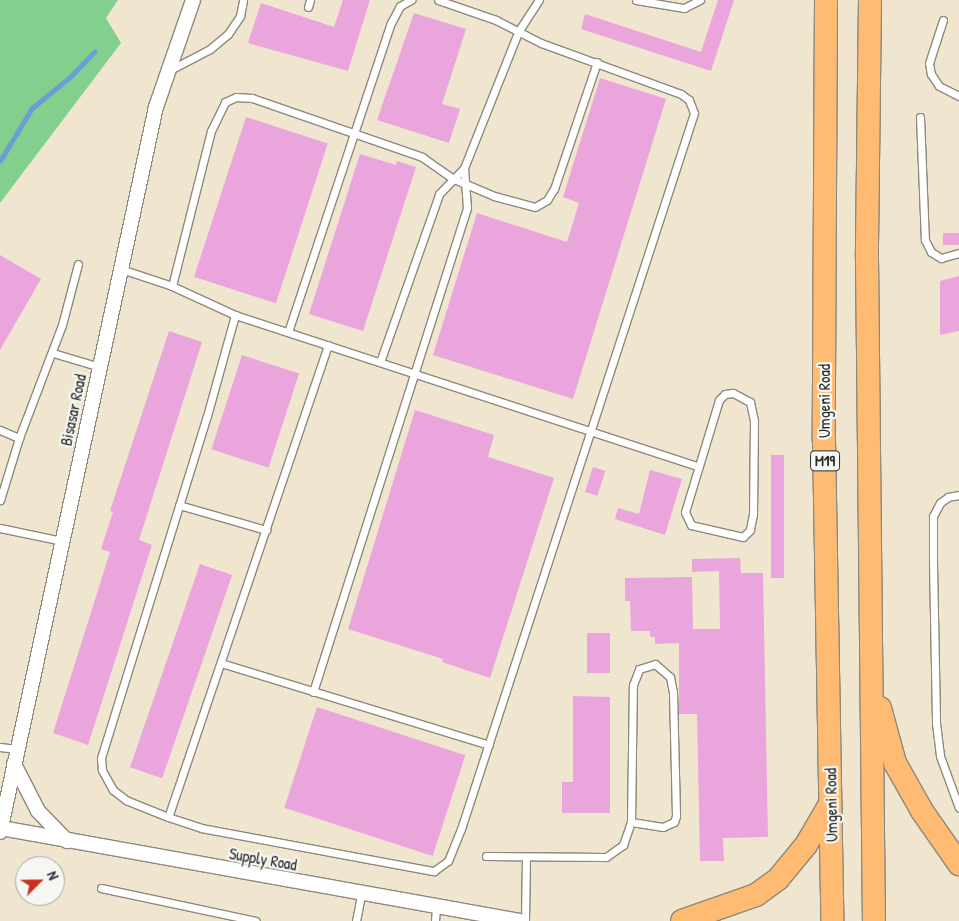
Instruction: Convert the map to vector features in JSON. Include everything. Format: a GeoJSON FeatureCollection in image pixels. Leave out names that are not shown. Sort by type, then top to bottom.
{"type":"FeatureCollection","features":[{"type":"Feature","properties":{"kind":"highway","name":"Umgeni Road"},"geometry":{"type":"LineString","coordinates":[[826,0],[824,440],[832,921]]}},
{"type":"Feature","properties":{"kind":"highway"},"geometry":{"type":"LineString","coordinates":[[870,0],[867,258],[874,921]]}},
{"type":"Feature","properties":{"kind":"highway"},"geometry":{"type":"LineString","coordinates":[[870,659],[895,763],[922,811],[959,864]]}},
{"type":"Feature","properties":{"kind":"highway"},"geometry":{"type":"LineString","coordinates":[[682,921],[756,895],[778,879],[806,845],[830,804]]}},
{"type":"Feature","properties":{"kind":"street","name":"Bisasar Road"},"geometry":{"type":"LineString","coordinates":[[0,830],[156,107],[193,0]]}},
{"type":"Feature","properties":{"kind":"street"},"geometry":{"type":"LineString","coordinates":[[14,764],[32,802],[67,841]]}},
{"type":"Feature","properties":{"kind":"street","name":"Supply Road"},"geometry":{"type":"LineString","coordinates":[[0,830],[361,894],[436,915],[520,921]]}},
{"type":"Feature","properties":{"kind":"lane"},"geometry":{"type":"LineString","coordinates":[[169,71],[210,49],[228,34],[240,16],[243,0]]}},
{"type":"Feature","properties":{"kind":"lane"},"geometry":{"type":"LineString","coordinates":[[288,332],[394,15],[400,6],[411,0]]}},
{"type":"Feature","properties":{"kind":"lane"},"geometry":{"type":"LineString","coordinates":[[234,315],[101,765],[112,790],[126,800],[201,828],[434,871],[448,861],[489,745],[694,113],[689,100],[681,94],[541,43],[496,20],[438,0]]}},
{"type":"Feature","properties":{"kind":"lane"},"geometry":{"type":"LineString","coordinates":[[380,362],[439,194],[464,168],[518,32],[540,0]]}},
{"type":"Feature","properties":{"kind":"lane"},"geometry":{"type":"LineString","coordinates":[[638,0],[684,8],[700,0]]}},
{"type":"Feature","properties":{"kind":"lane"},"geometry":{"type":"LineString","coordinates":[[943,20],[929,62],[930,74],[939,86],[959,96]]}},
{"type":"Feature","properties":{"kind":"lane"},"geometry":{"type":"LineString","coordinates":[[172,286],[211,130],[225,102],[236,97],[252,98],[355,133],[422,158],[454,179],[528,207],[547,200],[554,189],[597,62]]}},
{"type":"Feature","properties":{"kind":"lane"},"geometry":{"type":"LineString","coordinates":[[920,117],[925,240],[931,252],[941,258],[959,253]]}},
{"type":"Feature","properties":{"kind":"lane"},"geometry":{"type":"LineString","coordinates":[[313,692],[467,208],[464,168]]}},
{"type":"Feature","properties":{"kind":"lane"},"geometry":{"type":"LineString","coordinates":[[0,500],[19,438],[53,353],[78,264]]}},
{"type":"Feature","properties":{"kind":"lane"},"geometry":{"type":"LineString","coordinates":[[120,268],[172,286],[234,315],[414,372],[697,466]]}},
{"type":"Feature","properties":{"kind":"lane"},"geometry":{"type":"LineString","coordinates":[[168,817],[328,345]]}},
{"type":"Feature","properties":{"kind":"lane"},"geometry":{"type":"LineString","coordinates":[[53,353],[100,367]]}},
{"type":"Feature","properties":{"kind":"lane"},"geometry":{"type":"LineString","coordinates":[[725,394],[744,396],[753,410],[754,421],[755,496],[747,535],[731,537],[691,525],[686,519],[685,512],[697,466],[719,400],[725,394]]}},
{"type":"Feature","properties":{"kind":"lane"},"geometry":{"type":"LineString","coordinates":[[0,430],[19,438]]}},
{"type":"Feature","properties":{"kind":"lane"},"geometry":{"type":"LineString","coordinates":[[959,494],[948,497],[940,503],[933,516],[936,722],[940,756],[959,808]]}},
{"type":"Feature","properties":{"kind":"lane"},"geometry":{"type":"LineString","coordinates":[[179,505],[266,530]]}},
{"type":"Feature","properties":{"kind":"lane"},"geometry":{"type":"LineString","coordinates":[[0,528],[62,542]]}},
{"type":"Feature","properties":{"kind":"lane"},"geometry":{"type":"LineString","coordinates":[[221,663],[489,745]]}},
{"type":"Feature","properties":{"kind":"lane"},"geometry":{"type":"LineString","coordinates":[[486,856],[606,858],[623,844],[631,822],[634,685],[639,669],[655,664],[670,677],[673,692],[676,816],[674,822],[662,827],[631,822]]}},
{"type":"Feature","properties":{"kind":"lane"},"geometry":{"type":"LineString","coordinates":[[0,747],[17,749]]}},
{"type":"Feature","properties":{"kind":"lane"},"geometry":{"type":"LineString","coordinates":[[525,921],[526,857]]}},
{"type":"Feature","properties":{"kind":"lane"},"geometry":{"type":"LineString","coordinates":[[101,888],[256,921]]}},
{"type":"Feature","properties":{"kind":"lane"},"geometry":{"type":"LineString","coordinates":[[356,921],[361,894]]}},
{"type":"Feature","properties":{"kind":"green space"},"geometry":{"type":"Polygon","coordinates":[[[0,0],[118,0],[106,18],[121,43],[0,203],[0,0]]]}},
{"type":"Feature","properties":{"kind":"building"},"geometry":{"type":"Polygon","coordinates":[[[343,0],[370,0],[348,71],[248,43],[261,3],[334,27],[343,0]]]}},
{"type":"Feature","properties":{"kind":"building"},"geometry":{"type":"Polygon","coordinates":[[[718,0],[734,0],[711,71],[581,29],[585,14],[701,52],[718,0]]]}},
{"type":"Feature","properties":{"kind":"building"},"geometry":{"type":"Polygon","coordinates":[[[414,13],[466,29],[442,104],[460,109],[449,143],[377,120],[414,13]]]}},
{"type":"Feature","properties":{"kind":"building"},"geometry":{"type":"Polygon","coordinates":[[[600,78],[666,99],[573,399],[433,355],[477,213],[567,242],[579,203],[563,197],[600,78]]]}},
{"type":"Feature","properties":{"kind":"building"},"geometry":{"type":"Polygon","coordinates":[[[246,117],[328,144],[276,303],[194,277],[246,117]]]}},
{"type":"Feature","properties":{"kind":"building"},"geometry":{"type":"Polygon","coordinates":[[[360,154],[396,165],[397,161],[416,167],[363,331],[309,314],[360,154]]]}},
{"type":"Feature","properties":{"kind":"building"},"geometry":{"type":"Polygon","coordinates":[[[943,233],[959,233],[959,245],[943,245],[943,233]]]}},
{"type":"Feature","properties":{"kind":"building"},"geometry":{"type":"Polygon","coordinates":[[[0,255],[41,279],[0,350],[0,255]]]}},
{"type":"Feature","properties":{"kind":"building"},"geometry":{"type":"Polygon","coordinates":[[[959,276],[959,331],[940,335],[940,281],[959,276]]]}},
{"type":"Feature","properties":{"kind":"building"},"geometry":{"type":"Polygon","coordinates":[[[169,331],[202,342],[139,540],[152,545],[88,745],[53,733],[110,552],[101,549],[113,512],[110,511],[169,331]]]}},
{"type":"Feature","properties":{"kind":"building"},"geometry":{"type":"Polygon","coordinates":[[[242,355],[299,374],[268,468],[211,449],[242,355]]]}},
{"type":"Feature","properties":{"kind":"building"},"geometry":{"type":"Polygon","coordinates":[[[415,410],[494,435],[488,457],[554,478],[490,678],[442,662],[443,659],[348,629],[415,410]]]}},
{"type":"Feature","properties":{"kind":"building"},"geometry":{"type":"Polygon","coordinates":[[[771,455],[784,455],[784,578],[771,578],[771,455]]]}},
{"type":"Feature","properties":{"kind":"building"},"geometry":{"type":"Polygon","coordinates":[[[593,467],[605,471],[597,496],[585,492],[593,467]]]}},
{"type":"Feature","properties":{"kind":"building"},"geometry":{"type":"Polygon","coordinates":[[[650,470],[682,479],[665,535],[615,519],[618,508],[639,514],[650,470]]]}},
{"type":"Feature","properties":{"kind":"building"},"geometry":{"type":"Polygon","coordinates":[[[740,558],[741,573],[763,573],[768,837],[723,838],[724,861],[700,861],[697,714],[679,714],[679,643],[655,644],[655,637],[650,637],[650,631],[631,631],[630,601],[625,601],[625,578],[692,577],[693,629],[720,629],[719,571],[692,572],[692,559],[740,558]]]}},
{"type":"Feature","properties":{"kind":"building"},"geometry":{"type":"Polygon","coordinates":[[[200,564],[232,575],[162,778],[130,767],[200,564]]]}},
{"type":"Feature","properties":{"kind":"building"},"geometry":{"type":"Polygon","coordinates":[[[587,633],[610,633],[610,673],[587,673],[587,633]]]}},
{"type":"Feature","properties":{"kind":"building"},"geometry":{"type":"Polygon","coordinates":[[[573,696],[610,697],[610,813],[562,813],[562,782],[573,782],[573,696]]]}},
{"type":"Feature","properties":{"kind":"building"},"geometry":{"type":"Polygon","coordinates":[[[317,707],[465,755],[433,856],[284,808],[317,707]]]}},
{"type":"Feature","properties":{"kind":"waterway"},"geometry":{"type":"LineString","coordinates":[[0,161],[32,108],[70,77],[94,52]]}}]}
